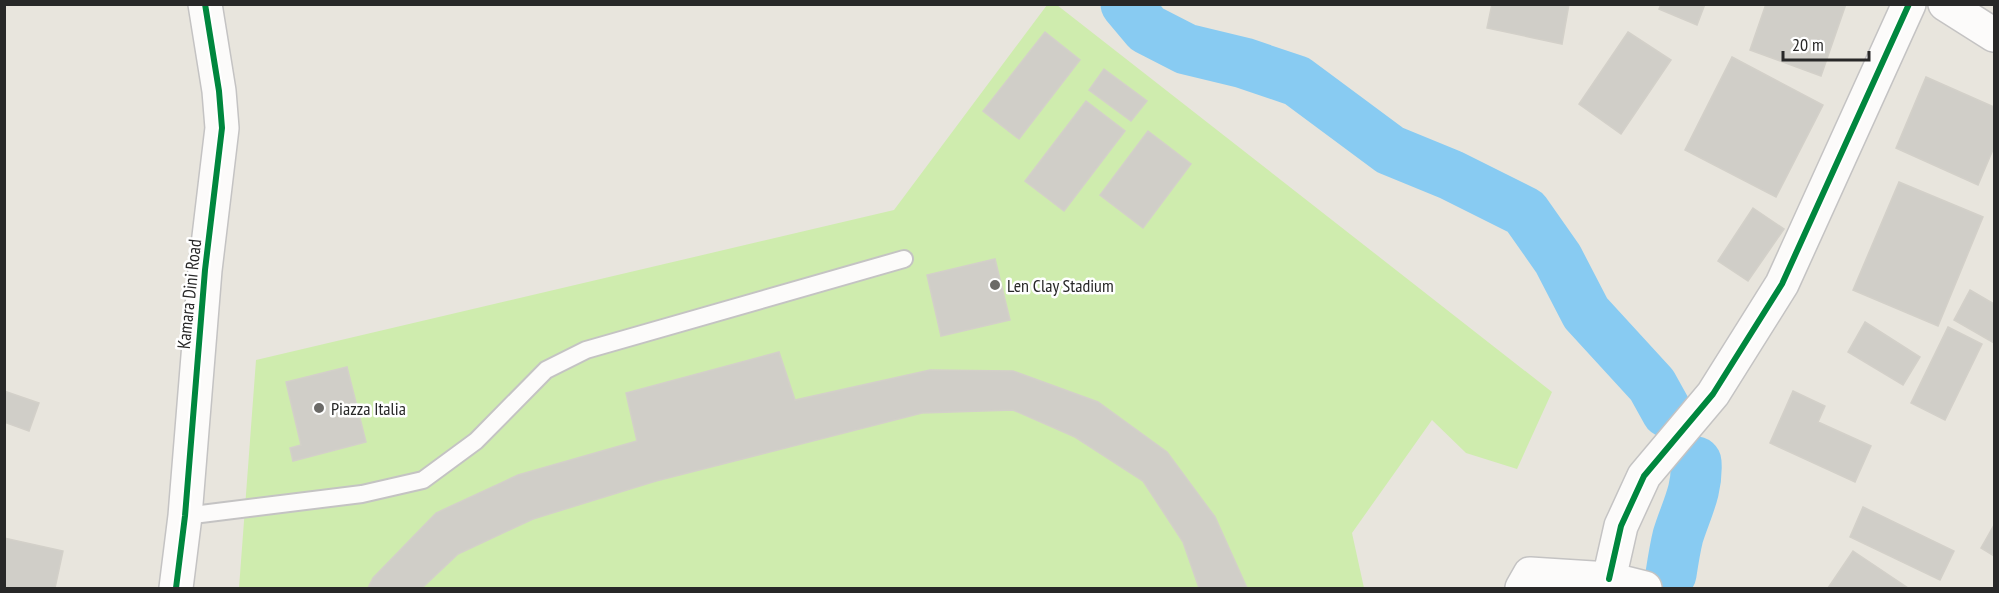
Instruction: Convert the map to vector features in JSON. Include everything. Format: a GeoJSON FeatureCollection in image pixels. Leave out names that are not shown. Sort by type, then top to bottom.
{"type":"FeatureCollection","features":[{"type":"Feature","properties":{"kind":"street","name":"Kamara Dini Road"},"geometry":{"type":"LineString","coordinates":[[176,588],[185,516],[205,270],[222,128],[219,91],[205,4]]}},
{"type":"Feature","properties":{"kind":"street"},"geometry":{"type":"LineString","coordinates":[[1609,579],[1621,526],[1644,476],[1713,394],[1782,284],[1909,4]]}},
{"type":"Feature","properties":{"kind":"street"},"geometry":{"type":"LineString","coordinates":[[1945,4],[1995,35]]}},
{"type":"Feature","properties":{"kind":"street"},"geometry":{"type":"LineString","coordinates":[[1522,588],[1530,574],[1609,579],[1645,588]]}},
{"type":"Feature","properties":{"kind":"lane"},"geometry":{"type":"LineString","coordinates":[[185,516],[362,494],[423,480],[476,441],[546,370],[586,350],[904,259]]}},
{"type":"Feature","properties":{"kind":"green space","name":"Len Clay Stadium"},"geometry":{"type":"Polygon","coordinates":[[[1047,5],[1057,5],[1552,392],[1517,469],[1466,453],[1432,420],[1352,533],[1364,588],[239,588],[256,360],[894,210],[1047,5]]]}},
{"type":"Feature","properties":{"kind":"building"},"geometry":{"type":"Polygon","coordinates":[[[1492,4],[1569,4],[1562,44],[1487,28],[1492,4]]]}},
{"type":"Feature","properties":{"kind":"building"},"geometry":{"type":"Polygon","coordinates":[[[1661,4],[1705,4],[1697,25],[1659,9],[1661,4]]]}},
{"type":"Feature","properties":{"kind":"building"},"geometry":{"type":"Polygon","coordinates":[[[1766,4],[1846,4],[1821,76],[1750,50],[1766,4]]]}},
{"type":"Feature","properties":{"kind":"building"},"geometry":{"type":"Polygon","coordinates":[[[1045,32],[1080,60],[1019,139],[983,111],[1045,32]]]}},
{"type":"Feature","properties":{"kind":"building"},"geometry":{"type":"Polygon","coordinates":[[[1628,32],[1671,60],[1621,134],[1579,104],[1628,32]]]}},
{"type":"Feature","properties":{"kind":"building"},"geometry":{"type":"Polygon","coordinates":[[[1732,57],[1823,105],[1776,197],[1685,150],[1732,57]]]}},
{"type":"Feature","properties":{"kind":"building"},"geometry":{"type":"Polygon","coordinates":[[[1104,69],[1147,101],[1131,121],[1089,90],[1104,69]]]}},
{"type":"Feature","properties":{"kind":"building"},"geometry":{"type":"Polygon","coordinates":[[[1926,77],[1994,107],[1994,147],[1978,185],[1896,148],[1926,77]]]}},
{"type":"Feature","properties":{"kind":"building"},"geometry":{"type":"Polygon","coordinates":[[[1086,101],[1125,131],[1064,211],[1025,181],[1086,101]]]}},
{"type":"Feature","properties":{"kind":"building"},"geometry":{"type":"Polygon","coordinates":[[[1148,131],[1191,164],[1143,228],[1100,195],[1148,131]]]}},
{"type":"Feature","properties":{"kind":"building"},"geometry":{"type":"Polygon","coordinates":[[[1899,182],[1983,217],[1938,326],[1853,290],[1899,182]]]}},
{"type":"Feature","properties":{"kind":"building"},"geometry":{"type":"Polygon","coordinates":[[[1753,208],[1784,229],[1748,281],[1718,261],[1753,208]]]}},
{"type":"Feature","properties":{"kind":"building"},"geometry":{"type":"Polygon","coordinates":[[[995,259],[1010,320],[941,336],[927,275],[995,259]]]}},
{"type":"Feature","properties":{"kind":"building"},"geometry":{"type":"Polygon","coordinates":[[[1970,290],[1994,304],[1994,343],[1954,320],[1970,290]]]}},
{"type":"Feature","properties":{"kind":"building"},"geometry":{"type":"Polygon","coordinates":[[[1865,322],[1920,357],[1903,385],[1848,352],[1865,322]]]}},
{"type":"Feature","properties":{"kind":"building"},"geometry":{"type":"Polygon","coordinates":[[[1948,327],[1982,344],[1945,420],[1911,403],[1948,327]]]}},
{"type":"Feature","properties":{"kind":"building"},"geometry":{"type":"Polygon","coordinates":[[[779,352],[795,400],[930,370],[1013,371],[1098,402],[1167,452],[1215,517],[1247,588],[1199,588],[1183,542],[1143,481],[1075,437],[1013,410],[922,413],[656,481],[533,519],[458,554],[422,588],[368,588],[373,578],[436,513],[518,475],[637,441],[626,393],[779,352]]]}},
{"type":"Feature","properties":{"kind":"building"},"geometry":{"type":"Polygon","coordinates":[[[347,367],[366,442],[293,461],[290,448],[301,445],[286,382],[347,367]]]}},
{"type":"Feature","properties":{"kind":"building"},"geometry":{"type":"Polygon","coordinates":[[[4,391],[39,403],[29,431],[4,422],[4,391]]]}},
{"type":"Feature","properties":{"kind":"building"},"geometry":{"type":"Polygon","coordinates":[[[1793,391],[1825,406],[1818,422],[1871,446],[1855,482],[1770,443],[1793,391]]]}},
{"type":"Feature","properties":{"kind":"building"},"geometry":{"type":"Polygon","coordinates":[[[1863,507],[1954,551],[1940,580],[1850,537],[1863,507]]]}},
{"type":"Feature","properties":{"kind":"building"},"geometry":{"type":"Polygon","coordinates":[[[1994,525],[1994,556],[1981,548],[1994,525]]]}},
{"type":"Feature","properties":{"kind":"building"},"geometry":{"type":"Polygon","coordinates":[[[4,538],[63,551],[55,588],[4,588],[4,538]]]}},
{"type":"Feature","properties":{"kind":"building"},"geometry":{"type":"Polygon","coordinates":[[[1853,551],[1908,588],[1828,588],[1853,551]]]}},
{"type":"Feature","properties":{"kind":"waterway"},"geometry":{"type":"LineString","coordinates":[[1126,4],[1147,29],[1186,49],[1244,63],[1297,81],[1390,150],[1451,175],[1525,212],[1558,259],[1586,313],[1652,385],[1667,412]]}},
{"type":"Feature","properties":{"kind":"waterway"},"geometry":{"type":"LineString","coordinates":[[1671,574],[1678,536],[1693,491],[1696,462]]}},
{"type":"Feature","properties":{"kind":"cycle path"},"geometry":{"type":"LineString","coordinates":[[176,588],[185,516],[205,270],[222,128],[219,91],[205,4]]}},
{"type":"Feature","properties":{"kind":"cycle path"},"geometry":{"type":"LineString","coordinates":[[1609,579],[1621,526],[1644,476],[1713,394],[1782,284],[1909,4]]}},
{"type":"Feature","properties":{"kind":"place","name":"Len Clay Stadium"},"geometry":{"type":"Point","coordinates":[995,285]}},
{"type":"Feature","properties":{"kind":"place","name":"Piazza Italia"},"geometry":{"type":"Point","coordinates":[319,408]}}]}
